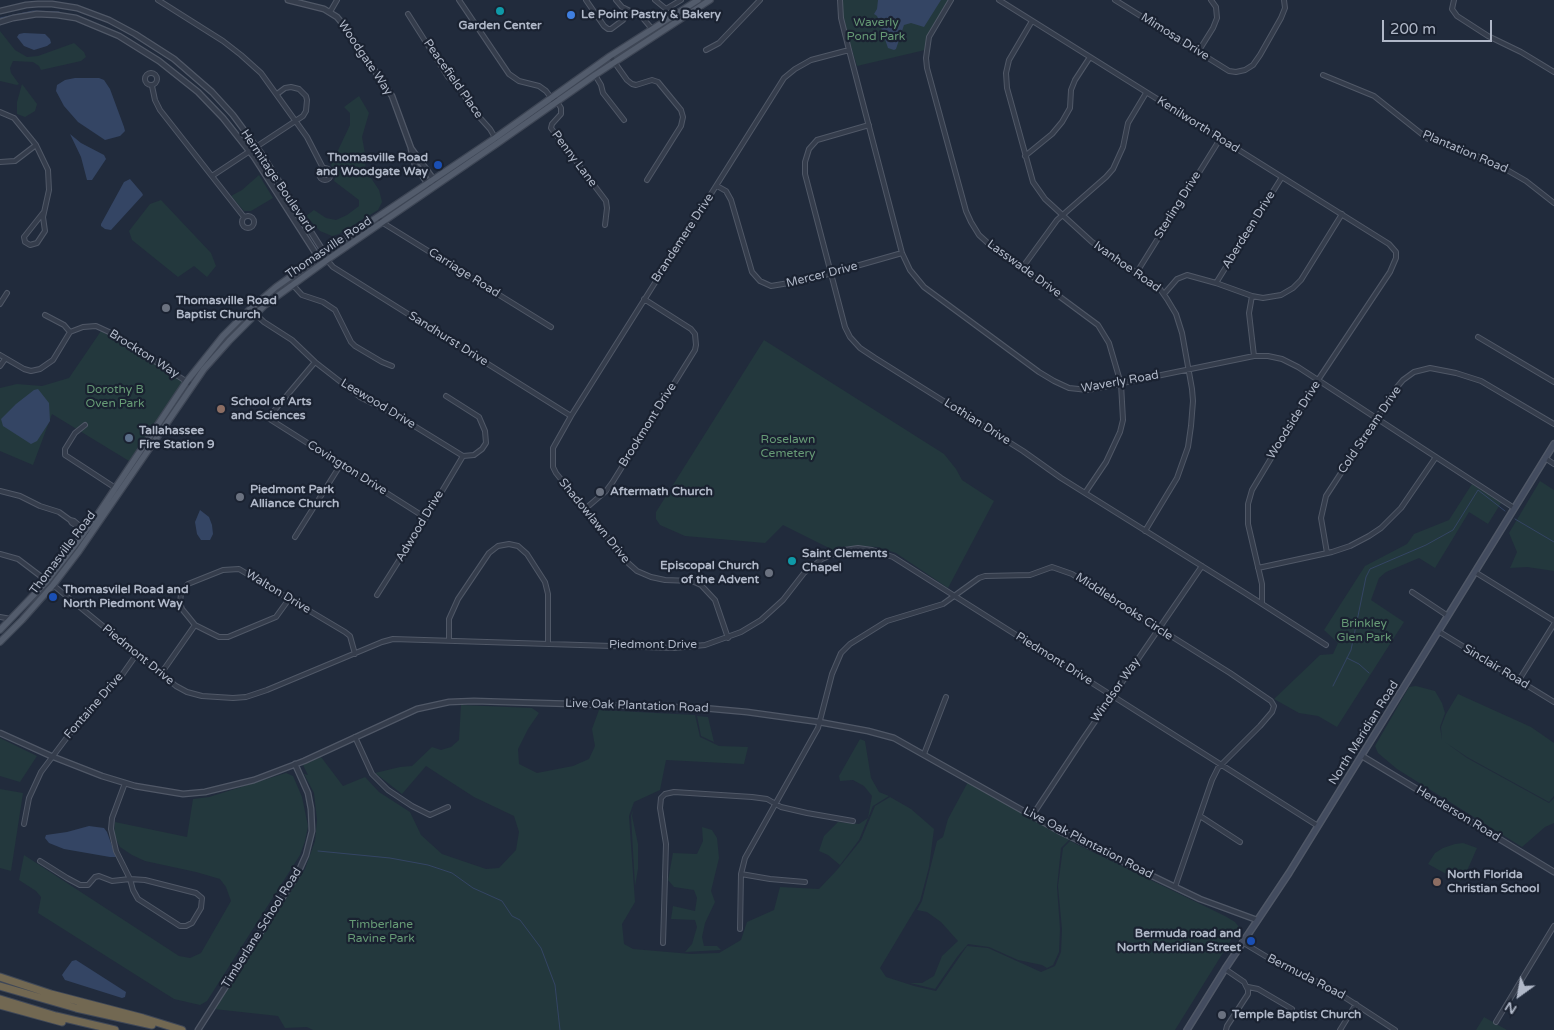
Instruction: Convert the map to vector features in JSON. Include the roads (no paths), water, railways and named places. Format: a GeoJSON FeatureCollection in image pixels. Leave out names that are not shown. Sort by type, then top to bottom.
{"type":"FeatureCollection","features":[{"type":"Feature","properties":{"kind":"highway"},"geometry":{"type":"LineString","coordinates":[[0,977],[51,994],[182,1030]]}},
{"type":"Feature","properties":{"kind":"highway"},"geometry":{"type":"LineString","coordinates":[[0,986],[96,1013],[182,1030]]}},
{"type":"Feature","properties":{"kind":"highway"},"geometry":{"type":"LineString","coordinates":[[0,999],[56,1016],[115,1030]]}},
{"type":"Feature","properties":{"kind":"highway"},"geometry":{"type":"LineString","coordinates":[[0,1004],[51,1019],[101,1030]]}},
{"type":"Feature","properties":{"kind":"main road","name":"Thomasville Road"},"geometry":{"type":"LineString","coordinates":[[190,383],[256,315],[292,284],[437,185],[554,100],[610,56],[696,4],[710,0]]}},
{"type":"Feature","properties":{"kind":"main road","name":"Thomasville Road"},"geometry":{"type":"LineString","coordinates":[[554,100],[656,35],[696,4]]}},
{"type":"Feature","properties":{"kind":"main road"},"geometry":{"type":"LineString","coordinates":[[652,30],[656,35]]}},
{"type":"Feature","properties":{"kind":"main road","name":"Thomasville Road"},"geometry":{"type":"LineString","coordinates":[[1,630],[47,581],[134,458],[161,425],[223,336],[250,309],[276,287],[324,252],[433,179],[497,141]]}},
{"type":"Feature","properties":{"kind":"main road","name":"Thomasville Road"},"geometry":{"type":"LineString","coordinates":[[0,642],[53,585],[91,535],[140,462],[161,425]]}},
{"type":"Feature","properties":{"kind":"main road","name":"North Meridian Road"},"geometry":{"type":"LineString","coordinates":[[1187,1030],[1362,756],[1554,444]]}},
{"type":"Feature","properties":{"kind":"main road"},"geometry":{"type":"LineString","coordinates":[[134,458],[140,462]]}},
{"type":"Feature","properties":{"kind":"main road"},"geometry":{"type":"LineString","coordinates":[[11,619],[17,625]]}},
{"type":"Feature","properties":{"kind":"street"},"geometry":{"type":"LineString","coordinates":[[158,0],[233,48],[261,73],[313,146],[323,168]]}},
{"type":"Feature","properties":{"kind":"street","name":"Woodgate Way"},"geometry":{"type":"LineString","coordinates":[[288,0],[330,12],[337,17],[348,31],[392,96],[411,148],[412,158],[431,189]]}},
{"type":"Feature","properties":{"kind":"street"},"geometry":{"type":"LineString","coordinates":[[330,12],[338,0]]}},
{"type":"Feature","properties":{"kind":"street"},"geometry":{"type":"LineString","coordinates":[[459,0],[509,74],[519,81],[539,86],[554,100]]}},
{"type":"Feature","properties":{"kind":"street"},"geometry":{"type":"LineString","coordinates":[[586,0],[604,26],[611,29],[623,20],[629,11]]}},
{"type":"Feature","properties":{"kind":"street"},"geometry":{"type":"LineString","coordinates":[[616,0],[629,11],[642,17],[652,30]]}},
{"type":"Feature","properties":{"kind":"street"},"geometry":{"type":"LineString","coordinates":[[655,0],[666,9],[681,0]]}},
{"type":"Feature","properties":{"kind":"street"},"geometry":{"type":"LineString","coordinates":[[706,50],[719,43],[760,0]]}},
{"type":"Feature","properties":{"kind":"street","name":"Waverly Road"},"geometry":{"type":"LineString","coordinates":[[840,0],[841,18],[902,253],[910,270],[924,288],[1054,381],[1069,388],[1083,390],[1121,384],[1151,376],[1190,370],[1254,356],[1282,359],[1318,380],[1514,508]]}},
{"type":"Feature","properties":{"kind":"street","name":"Lasswade Drive"},"geometry":{"type":"LineString","coordinates":[[951,0],[929,37],[926,58],[966,212],[983,238],[1098,325],[1109,343],[1121,384],[1122,420],[1120,432],[1106,462],[1085,493]]}},
{"type":"Feature","properties":{"kind":"street","name":"Kenilworth Road"},"geometry":{"type":"LineString","coordinates":[[999,0],[1342,214],[1389,244],[1396,252]]}},
{"type":"Feature","properties":{"kind":"street","name":"Mimosa Drive"},"geometry":{"type":"LineString","coordinates":[[1115,0],[1229,71],[1236,72],[1245,70],[1253,65],[1260,55],[1281,18],[1285,8],[1284,0]]}},
{"type":"Feature","properties":{"kind":"street"},"geometry":{"type":"LineString","coordinates":[[1198,52],[1216,22],[1216,8],[1211,0]]}},
{"type":"Feature","properties":{"kind":"street"},"geometry":{"type":"LineString","coordinates":[[1454,0],[1451,7],[1457,16],[1488,36],[1521,52],[1554,72]]}},
{"type":"Feature","properties":{"kind":"street","name":"Hermitage Boulevard"},"geometry":{"type":"LineString","coordinates":[[0,11],[26,5],[66,6],[94,14],[135,34],[163,51],[198,79],[222,102],[256,146],[324,252],[327,260]]}},
{"type":"Feature","properties":{"kind":"street","name":"Peacefield Place"},"geometry":{"type":"LineString","coordinates":[[408,14],[448,77],[461,90],[473,110],[490,129],[497,141]]}},
{"type":"Feature","properties":{"kind":"street","name":"Hermitage Boulevard"},"geometry":{"type":"LineString","coordinates":[[0,22],[25,15],[57,15],[76,18],[119,36],[159,61],[198,92],[223,118],[249,151],[318,257]]}},
{"type":"Feature","properties":{"kind":"street","name":"Ivanhoe Road"},"geometry":{"type":"LineString","coordinates":[[1032,21],[1012,55],[1006,73],[1007,88],[1030,175],[1036,188],[1062,215],[1101,249],[1156,286],[1164,294],[1180,324],[1190,370],[1193,401],[1188,447],[1177,478],[1146,531]]}},
{"type":"Feature","properties":{"kind":"street","name":"Brandemere Drive"},"geometry":{"type":"LineString","coordinates":[[552,462],[553,448],[571,416],[782,82],[789,74],[811,60],[849,50]]}},
{"type":"Feature","properties":{"kind":"street"},"geometry":{"type":"LineString","coordinates":[[610,56],[632,84],[636,85],[652,80],[658,82],[681,110],[684,117],[681,126],[647,180]]}},
{"type":"Feature","properties":{"kind":"street"},"geometry":{"type":"LineString","coordinates":[[1025,156],[1052,134],[1062,122],[1070,108],[1071,90],[1075,80],[1090,57]]}},
{"type":"Feature","properties":{"kind":"street"},"geometry":{"type":"LineString","coordinates":[[595,75],[603,93],[624,120]]}},
{"type":"Feature","properties":{"kind":"street","name":"Plantation Road"},"geometry":{"type":"LineString","coordinates":[[1322,76],[1374,96],[1420,134],[1433,141],[1468,152],[1507,170],[1526,181],[1554,203]]}},
{"type":"Feature","properties":{"kind":"street"},"geometry":{"type":"LineString","coordinates":[[152,86],[155,100],[160,110],[244,217]]}},
{"type":"Feature","properties":{"kind":"street"},"geometry":{"type":"LineString","coordinates":[[212,176],[303,116],[306,112],[308,106],[306,96],[299,90],[291,87],[285,88],[277,94]]}},
{"type":"Feature","properties":{"kind":"street"},"geometry":{"type":"LineString","coordinates":[[1022,268],[1062,215],[1106,178],[1113,169],[1123,147],[1128,123],[1146,92]]}},
{"type":"Feature","properties":{"kind":"street","name":"Penny Lane"},"geometry":{"type":"LineString","coordinates":[[554,100],[561,108],[561,114],[552,124],[551,128],[606,201],[605,224]]}},
{"type":"Feature","properties":{"kind":"street"},"geometry":{"type":"LineString","coordinates":[[0,112],[14,118],[36,145],[45,163],[49,179],[49,197],[44,213],[45,234],[37,243],[30,245],[25,242],[24,237],[44,213]]}},
{"type":"Feature","properties":{"kind":"street","name":"Lothian Drive"},"geometry":{"type":"LineString","coordinates":[[869,125],[817,140],[809,149],[805,158],[805,174],[845,327],[850,337],[860,348],[1023,451],[1061,478],[1326,645]]}},
{"type":"Feature","properties":{"kind":"street","name":"Sterling Drive"},"geometry":{"type":"LineString","coordinates":[[1136,272],[1220,138]]}},
{"type":"Feature","properties":{"kind":"street"},"geometry":{"type":"LineString","coordinates":[[0,162],[15,161],[36,145]]}},
{"type":"Feature","properties":{"kind":"street","name":"Woodgate Way"},"geometry":{"type":"LineString","coordinates":[[411,148],[437,185]]}},
{"type":"Feature","properties":{"kind":"street","name":"Aberdeen Drive"},"geometry":{"type":"LineString","coordinates":[[1216,283],[1282,177]]}},
{"type":"Feature","properties":{"kind":"street","name":"Mercer Drive"},"geometry":{"type":"LineString","coordinates":[[716,186],[729,194],[750,267],[760,281],[775,286],[831,273],[902,253]]}},
{"type":"Feature","properties":{"kind":"street"},"geometry":{"type":"LineString","coordinates":[[1164,294],[1177,279],[1184,275],[1216,283],[1252,296],[1263,298],[1281,295],[1302,280],[1342,214]]}},
{"type":"Feature","properties":{"kind":"street","name":"Carriage Road"},"geometry":{"type":"LineString","coordinates":[[378,217],[383,223],[551,327]]}},
{"type":"Feature","properties":{"kind":"street","name":"Woodside Drive"},"geometry":{"type":"LineString","coordinates":[[1262,603],[1262,586],[1248,524],[1250,496],[1254,485],[1318,380],[1390,272],[1395,262],[1396,252]]}},
{"type":"Feature","properties":{"kind":"street"},"geometry":{"type":"LineString","coordinates":[[318,257],[327,260]]}},
{"type":"Feature","properties":{"kind":"street","name":"Sandhurst Drive"},"geometry":{"type":"LineString","coordinates":[[327,260],[334,267],[571,416]]}},
{"type":"Feature","properties":{"kind":"street"},"geometry":{"type":"LineString","coordinates":[[292,284],[302,295],[323,302],[335,310],[355,346],[392,366]]}},
{"type":"Feature","properties":{"kind":"street"},"geometry":{"type":"LineString","coordinates":[[0,304],[7,293]]}},
{"type":"Feature","properties":{"kind":"street"},"geometry":{"type":"LineString","coordinates":[[1252,296],[1249,314],[1254,356]]}},
{"type":"Feature","properties":{"kind":"street","name":"Brookmont Drive"},"geometry":{"type":"LineString","coordinates":[[585,509],[606,491],[694,350],[697,340],[695,334],[685,324],[644,299]]}},
{"type":"Feature","properties":{"kind":"street","name":"Leewood Drive"},"geometry":{"type":"LineString","coordinates":[[250,309],[264,322],[292,340],[360,397],[398,416],[463,456]]}},
{"type":"Feature","properties":{"kind":"street"},"geometry":{"type":"LineString","coordinates":[[0,355],[26,370],[40,369],[53,360],[70,332],[64,324],[45,314]]}},
{"type":"Feature","properties":{"kind":"street","name":"Brockton Way"},"geometry":{"type":"LineString","coordinates":[[70,332],[83,327],[96,326],[109,332],[190,383]]}},
{"type":"Feature","properties":{"kind":"street"},"geometry":{"type":"LineString","coordinates":[[1478,337],[1554,382]]}},
{"type":"Feature","properties":{"kind":"street"},"geometry":{"type":"LineString","coordinates":[[0,366],[6,359]]}},
{"type":"Feature","properties":{"kind":"street","name":"Covington Drive"},"geometry":{"type":"LineString","coordinates":[[316,362],[268,418],[426,518]]}},
{"type":"Feature","properties":{"kind":"street","name":"Cold Stream Drive"},"geometry":{"type":"LineString","coordinates":[[1327,553],[1322,518],[1326,496],[1376,418],[1403,380],[1414,372],[1430,368],[1456,373],[1481,381],[1554,424]]}},
{"type":"Feature","properties":{"kind":"street"},"geometry":{"type":"LineString","coordinates":[[446,396],[479,417],[485,432],[486,443],[482,449],[474,455],[463,456]]}},
{"type":"Feature","properties":{"kind":"street"},"geometry":{"type":"LineString","coordinates":[[84,425],[75,433],[65,450],[65,455],[121,491]]}},
{"type":"Feature","properties":{"kind":"street","name":"Adwood Drive"},"geometry":{"type":"LineString","coordinates":[[377,595],[463,456]]}},
{"type":"Feature","properties":{"kind":"street"},"geometry":{"type":"LineString","coordinates":[[1258,568],[1327,553],[1358,542],[1381,528],[1401,508],[1436,458]]}},
{"type":"Feature","properties":{"kind":"street"},"geometry":{"type":"LineString","coordinates":[[1545,458],[1554,464]]}},
{"type":"Feature","properties":{"kind":"street","name":"Shadowlawn Drive"},"geometry":{"type":"LineString","coordinates":[[552,462],[556,473],[627,562],[637,571],[658,578],[692,581],[705,588],[715,600],[728,638]]}},
{"type":"Feature","properties":{"kind":"street"},"geometry":{"type":"LineString","coordinates":[[295,537],[341,464]]}},
{"type":"Feature","properties":{"kind":"street"},"geometry":{"type":"LineString","coordinates":[[0,491],[20,496],[40,506],[59,512],[70,520],[74,520],[91,535]]}},
{"type":"Feature","properties":{"kind":"street"},"geometry":{"type":"LineString","coordinates":[[449,641],[449,619],[458,599],[489,553],[498,546],[509,544],[518,546],[527,554],[545,582],[548,594],[548,644]]}},
{"type":"Feature","properties":{"kind":"street","name":"Piedmont Drive"},"geometry":{"type":"LineString","coordinates":[[0,554],[18,559],[53,585],[160,675],[182,690],[194,694],[222,698],[240,698],[267,690],[382,642],[393,640],[686,648],[705,645],[728,638],[768,614],[784,600],[804,573],[816,562],[844,550],[864,549],[887,554],[1318,826]]}},
{"type":"Feature","properties":{"kind":"street","name":"Windsor Way"},"geometry":{"type":"LineString","coordinates":[[1032,816],[1071,755],[1202,566]]}},
{"type":"Feature","properties":{"kind":"street","name":"Middlebrooks Circle"},"geometry":{"type":"LineString","coordinates":[[740,929],[741,874],[744,858],[820,722],[832,674],[841,653],[850,644],[887,621],[938,606],[955,596],[975,579],[985,576],[1030,575],[1054,567],[1072,574],[1230,673],[1273,703],[1274,708],[1272,712],[1220,764],[1212,780],[1175,887]]}},
{"type":"Feature","properties":{"kind":"street","name":"Walton Drive"},"geometry":{"type":"LineString","coordinates":[[195,624],[182,609],[180,596],[185,586],[223,570],[239,569],[348,634],[356,654]]}},
{"type":"Feature","properties":{"kind":"street"},"geometry":{"type":"LineString","coordinates":[[1475,572],[1554,622],[1518,680]]}},
{"type":"Feature","properties":{"kind":"street"},"geometry":{"type":"LineString","coordinates":[[1412,592],[1448,616]]}},
{"type":"Feature","properties":{"kind":"street"},"geometry":{"type":"LineString","coordinates":[[160,675],[195,624],[219,637],[228,637],[276,617],[289,599]]}},
{"type":"Feature","properties":{"kind":"street"},"geometry":{"type":"LineString","coordinates":[[1,630],[0,618],[11,619]]}},
{"type":"Feature","properties":{"kind":"street","name":"Sinclair Road"},"geometry":{"type":"LineString","coordinates":[[1438,632],[1554,702]]}},
{"type":"Feature","properties":{"kind":"street","name":"Fontaine Drive"},"geometry":{"type":"LineString","coordinates":[[24,824],[33,787],[51,756],[122,674],[136,655]]}},
{"type":"Feature","properties":{"kind":"street"},"geometry":{"type":"LineString","coordinates":[[924,754],[946,697]]}},
{"type":"Feature","properties":{"kind":"street","name":"Live Oak Plantation Road"},"geometry":{"type":"LineString","coordinates":[[0,733],[83,769],[125,783],[172,793],[200,793],[254,780],[296,764],[417,709],[436,704],[462,701],[703,708],[820,722],[887,736],[924,754],[1032,816],[1175,887],[1257,920]]}},
{"type":"Feature","properties":{"kind":"street"},"geometry":{"type":"LineString","coordinates":[[355,737],[372,774],[388,790],[430,815],[448,807]]}},
{"type":"Feature","properties":{"kind":"street","name":"Henderson Road"},"geometry":{"type":"LineString","coordinates":[[1362,756],[1554,872]]}},
{"type":"Feature","properties":{"kind":"street","name":"Timberlane School Road"},"geometry":{"type":"LineString","coordinates":[[198,1030],[297,874],[306,855],[312,831],[311,809],[308,793],[296,764]]}},
{"type":"Feature","properties":{"kind":"street"},"geometry":{"type":"LineString","coordinates":[[40,862],[80,885],[88,885],[99,876],[117,882],[130,879],[145,880],[196,893],[202,898],[201,908],[192,922],[186,926],[180,926],[138,899],[133,890],[130,879],[116,851],[111,829],[112,818],[125,783]]}},
{"type":"Feature","properties":{"kind":"street"},"geometry":{"type":"LineString","coordinates":[[663,943],[666,844],[660,808],[663,796],[667,793],[737,795],[767,799],[775,804],[814,814],[853,821]]}},
{"type":"Feature","properties":{"kind":"street"},"geometry":{"type":"LineString","coordinates":[[1200,816],[1240,842]]}},
{"type":"Feature","properties":{"kind":"street"},"geometry":{"type":"LineString","coordinates":[[741,874],[770,880],[805,882]]}},
{"type":"Feature","properties":{"kind":"street"},"geometry":{"type":"LineString","coordinates":[[1496,1022],[1554,926]]}},
{"type":"Feature","properties":{"kind":"street","name":"Bermuda Road"},"geometry":{"type":"LineString","coordinates":[[1242,942],[1272,960],[1332,989],[1395,1030]]}},
{"type":"Feature","properties":{"kind":"street"},"geometry":{"type":"LineString","coordinates":[[1225,969],[1248,987],[1248,994],[1226,1030]]}},
{"type":"Feature","properties":{"kind":"street"},"geometry":{"type":"LineString","coordinates":[[1248,987],[1258,989],[1292,1009]]}},
{"type":"Feature","properties":{"kind":"street"},"geometry":{"type":"LineString","coordinates":[[1340,1030],[1356,1004]]}},
{"type":"Feature","properties":{"kind":"water"},"geometry":{"type":"Polygon","coordinates":[[[878,0],[941,0],[924,27],[911,23],[904,25],[894,50],[888,48],[877,16],[874,14],[877,9],[878,0]]]}},
{"type":"Feature","properties":{"kind":"water"},"geometry":{"type":"Polygon","coordinates":[[[19,34],[45,34],[51,43],[34,50],[24,46],[17,37],[19,34]]]}},
{"type":"Feature","properties":{"kind":"water"},"geometry":{"type":"Polygon","coordinates":[[[99,78],[104,80],[110,89],[124,127],[125,131],[120,136],[105,140],[78,122],[64,106],[56,91],[57,85],[65,80],[99,78]]]}},
{"type":"Feature","properties":{"kind":"water"},"geometry":{"type":"Polygon","coordinates":[[[70,134],[81,143],[104,155],[106,159],[92,180],[87,180],[81,157],[70,134]]]}},
{"type":"Feature","properties":{"kind":"water"},"geometry":{"type":"Polygon","coordinates":[[[130,179],[143,195],[111,230],[105,229],[101,224],[124,182],[130,179]]]}},
{"type":"Feature","properties":{"kind":"water"},"geometry":{"type":"Polygon","coordinates":[[[38,389],[49,403],[50,421],[37,441],[31,444],[3,426],[1,419],[16,404],[38,389]]]}},
{"type":"Feature","properties":{"kind":"water"},"geometry":{"type":"Polygon","coordinates":[[[200,510],[209,517],[212,525],[213,534],[210,540],[201,540],[197,534],[195,522],[200,510]]]}},
{"type":"Feature","properties":{"kind":"water"},"geometry":{"type":"Polygon","coordinates":[[[89,826],[104,828],[116,857],[64,849],[49,843],[45,838],[46,835],[89,826]]]}},
{"type":"Feature","properties":{"kind":"water"},"geometry":{"type":"Polygon","coordinates":[[[76,960],[126,992],[125,997],[122,998],[65,980],[62,975],[72,961],[76,960]]]}},
{"type":"Feature","properties":{"kind":"waterway"},"geometry":{"type":"LineString","coordinates":[[0,18],[33,11],[59,12]]}},
{"type":"Feature","properties":{"kind":"waterway"},"geometry":{"type":"LineString","coordinates":[[1333,686],[1351,650],[1366,577],[1370,569],[1426,545],[1453,530],[1478,490],[1505,511]]}},
{"type":"Feature","properties":{"kind":"waterway"},"geometry":{"type":"LineString","coordinates":[[1515,519],[1554,542]]}},
{"type":"Feature","properties":{"kind":"waterway"},"geometry":{"type":"LineString","coordinates":[[1347,658],[1359,664],[1369,673]]}},
{"type":"Feature","properties":{"kind":"waterway"},"geometry":{"type":"LineString","coordinates":[[318,851],[390,858],[428,865],[452,873],[473,888],[502,901],[512,916],[520,920],[541,948],[555,985],[560,1030]]}},
{"type":"Feature","properties":{"kind":"place","name":"Garden Center"},"geometry":{"type":"Point","coordinates":[500,11]}},
{"type":"Feature","properties":{"kind":"place","name":"Le Point Pastry & Bakery"},"geometry":{"type":"Point","coordinates":[571,15]}},
{"type":"Feature","properties":{"kind":"place","name":"Thomasville Road and Woodgate Way"},"geometry":{"type":"Point","coordinates":[438,165]}},
{"type":"Feature","properties":{"kind":"place","name":"Thomasville Road Baptist Church"},"geometry":{"type":"Point","coordinates":[166,308]}},
{"type":"Feature","properties":{"kind":"place","name":"School of Arts and Sciences"},"geometry":{"type":"Point","coordinates":[221,409]}},
{"type":"Feature","properties":{"kind":"place","name":"Tallahassee Fire Station 9"},"geometry":{"type":"Point","coordinates":[129,438]}},
{"type":"Feature","properties":{"kind":"place","name":"Aftermath Church"},"geometry":{"type":"Point","coordinates":[600,492]}},
{"type":"Feature","properties":{"kind":"place","name":"Piedmont Park Alliance Church"},"geometry":{"type":"Point","coordinates":[240,497]}},
{"type":"Feature","properties":{"kind":"place","name":"Saint Clements Chapel"},"geometry":{"type":"Point","coordinates":[792,561]}},
{"type":"Feature","properties":{"kind":"place","name":"Episcopal Church of the Advent"},"geometry":{"type":"Point","coordinates":[769,573]}},
{"type":"Feature","properties":{"kind":"place","name":"Thomasvilel Road and North Piedmont Way"},"geometry":{"type":"Point","coordinates":[53,597]}},
{"type":"Feature","properties":{"kind":"place","name":"North Florida Christian School"},"geometry":{"type":"Point","coordinates":[1437,882]}},
{"type":"Feature","properties":{"kind":"place","name":"Bermuda road and North Meridian Street"},"geometry":{"type":"Point","coordinates":[1251,941]}},
{"type":"Feature","properties":{"kind":"place","name":"Temple Baptist Church"},"geometry":{"type":"Point","coordinates":[1222,1015]}},
{"type":"Feature","properties":{"kind":"park label","name":"Waverly Pond Park"},"geometry":{"type":"Point","coordinates":[876,30]}},
{"type":"Feature","properties":{"kind":"park label","name":"Dorothy B Oven Park"},"geometry":{"type":"Point","coordinates":[115,397]}},
{"type":"Feature","properties":{"kind":"park label","name":"Roselawn Cemetery"},"geometry":{"type":"Point","coordinates":[788,447]}},
{"type":"Feature","properties":{"kind":"park label","name":"Brinkley Glen Park"},"geometry":{"type":"Point","coordinates":[1364,631]}},
{"type":"Feature","properties":{"kind":"park label","name":"Timberlane Ravine Park"},"geometry":{"type":"Point","coordinates":[381,932]}}]}
